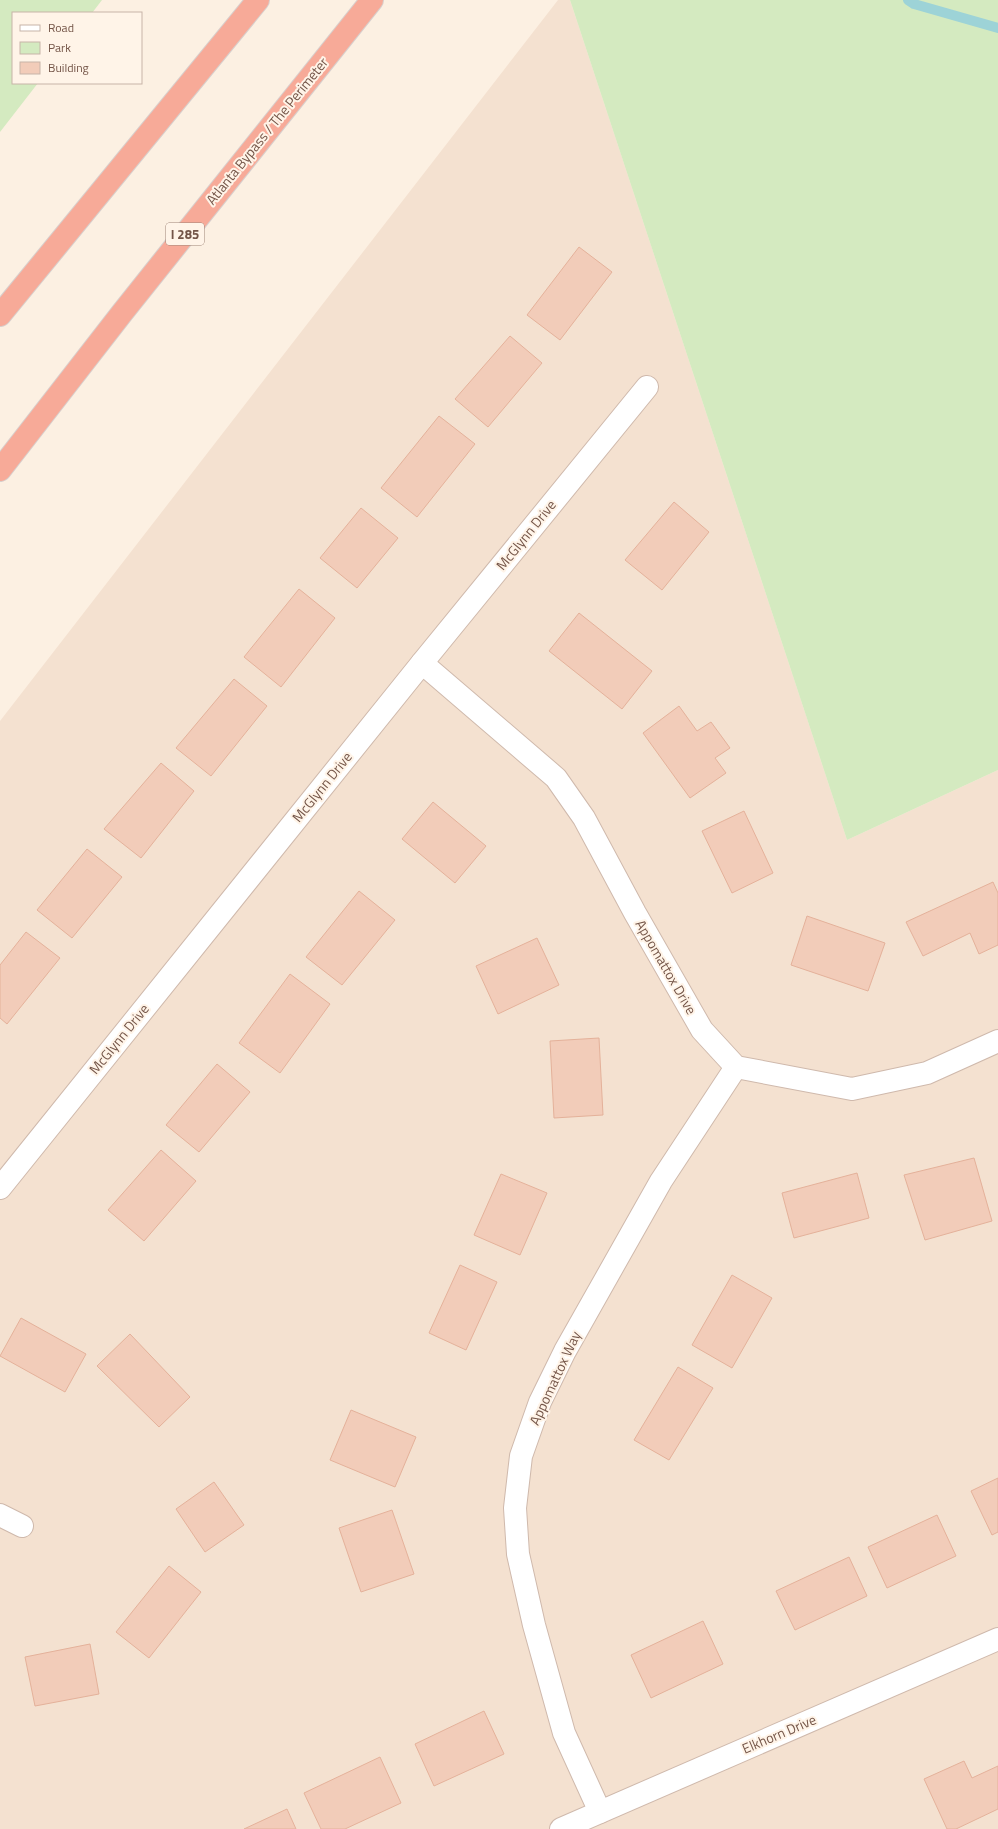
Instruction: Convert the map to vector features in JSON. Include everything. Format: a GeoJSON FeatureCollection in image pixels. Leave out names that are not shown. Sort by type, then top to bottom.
{"type":"FeatureCollection","features":[{"type":"Feature","properties":{"kind":"highway"},"geometry":{"type":"LineString","coordinates":[[0,315],[258,0]]}},
{"type":"Feature","properties":{"kind":"highway","name":"Atlanta Bypass / The Perimeter"},"geometry":{"type":"LineString","coordinates":[[0,470],[122,312],[372,0]]}},
{"type":"Feature","properties":{"kind":"street","name":"McGlynn Drive"},"geometry":{"type":"LineString","coordinates":[[0,1188],[422,663],[647,387]]}},
{"type":"Feature","properties":{"kind":"street","name":"Appomattox Drive"},"geometry":{"type":"LineString","coordinates":[[422,663],[556,778],[584,818],[635,913],[702,1030],[736,1067]]}},
{"type":"Feature","properties":{"kind":"street"},"geometry":{"type":"LineString","coordinates":[[736,1067],[852,1089],[927,1073],[998,1041]]}},
{"type":"Feature","properties":{"kind":"street","name":"Appomattox Way"},"geometry":{"type":"LineString","coordinates":[[600,1812],[564,1733],[534,1625],[518,1554],[515,1508],[521,1456],[540,1402],[565,1351],[661,1181],[736,1067]]}},
{"type":"Feature","properties":{"kind":"street"},"geometry":{"type":"LineString","coordinates":[[0,1515],[22,1526]]}},
{"type":"Feature","properties":{"kind":"street","name":"Elkhorn Drive"},"geometry":{"type":"LineString","coordinates":[[561,1829],[998,1639]]}},
{"type":"Feature","properties":{"kind":"shaded area"},"geometry":{"type":"Polygon","coordinates":[[[558,0],[570,0],[847,840],[998,770],[998,1829],[0,1829],[0,721],[558,0]]]}},
{"type":"Feature","properties":{"kind":"green space"},"geometry":{"type":"Polygon","coordinates":[[[0,0],[102,0],[93,12],[12,12],[12,84],[37,84],[0,132],[0,0]]]}},
{"type":"Feature","properties":{"kind":"green space"},"geometry":{"type":"Polygon","coordinates":[[[570,0],[998,0],[998,770],[847,840],[570,0]]]}},
{"type":"Feature","properties":{"kind":"building"},"geometry":{"type":"Polygon","coordinates":[[[579,247],[612,272],[560,340],[527,315],[579,247]]]}},
{"type":"Feature","properties":{"kind":"building"},"geometry":{"type":"Polygon","coordinates":[[[510,336],[542,363],[488,427],[455,399],[510,336]]]}},
{"type":"Feature","properties":{"kind":"building"},"geometry":{"type":"Polygon","coordinates":[[[439,416],[475,444],[417,517],[381,488],[439,416]]]}},
{"type":"Feature","properties":{"kind":"building"},"geometry":{"type":"Polygon","coordinates":[[[674,502],[709,532],[662,590],[625,560],[674,502]]]}},
{"type":"Feature","properties":{"kind":"building"},"geometry":{"type":"Polygon","coordinates":[[[361,508],[398,538],[357,588],[320,558],[361,508]]]}},
{"type":"Feature","properties":{"kind":"building"},"geometry":{"type":"Polygon","coordinates":[[[299,589],[335,618],[281,687],[244,657],[299,589]]]}},
{"type":"Feature","properties":{"kind":"building"},"geometry":{"type":"Polygon","coordinates":[[[579,613],[652,671],[622,709],[549,651],[579,613]]]}},
{"type":"Feature","properties":{"kind":"building"},"geometry":{"type":"Polygon","coordinates":[[[234,679],[267,706],[211,776],[176,748],[234,679]]]}},
{"type":"Feature","properties":{"kind":"building"},"geometry":{"type":"Polygon","coordinates":[[[679,706],[697,731],[711,722],[730,748],[715,758],[726,773],[690,798],[643,733],[679,706]]]}},
{"type":"Feature","properties":{"kind":"building"},"geometry":{"type":"Polygon","coordinates":[[[161,763],[194,791],[141,858],[104,829],[161,763]]]}},
{"type":"Feature","properties":{"kind":"building"},"geometry":{"type":"Polygon","coordinates":[[[433,802],[486,846],[455,883],[402,839],[433,802]]]}},
{"type":"Feature","properties":{"kind":"building"},"geometry":{"type":"Polygon","coordinates":[[[744,811],[773,873],[732,893],[702,831],[744,811]]]}},
{"type":"Feature","properties":{"kind":"building"},"geometry":{"type":"Polygon","coordinates":[[[87,849],[122,877],[72,938],[37,910],[87,849]]]}},
{"type":"Feature","properties":{"kind":"building"},"geometry":{"type":"Polygon","coordinates":[[[993,882],[998,893],[998,945],[979,954],[970,933],[923,956],[906,922],[993,882]]]}},
{"type":"Feature","properties":{"kind":"building"},"geometry":{"type":"Polygon","coordinates":[[[359,891],[395,920],[342,985],[306,957],[359,891]]]}},
{"type":"Feature","properties":{"kind":"building"},"geometry":{"type":"Polygon","coordinates":[[[807,916],[885,943],[868,991],[791,965],[807,916]]]}},
{"type":"Feature","properties":{"kind":"building"},"geometry":{"type":"Polygon","coordinates":[[[26,932],[60,958],[7,1024],[0,1018],[0,965],[26,932]]]}},
{"type":"Feature","properties":{"kind":"building"},"geometry":{"type":"Polygon","coordinates":[[[537,938],[559,985],[498,1014],[476,966],[537,938]]]}},
{"type":"Feature","properties":{"kind":"building"},"geometry":{"type":"Polygon","coordinates":[[[290,974],[330,1004],[280,1073],[239,1043],[290,974]]]}},
{"type":"Feature","properties":{"kind":"building"},"geometry":{"type":"Polygon","coordinates":[[[599,1038],[603,1115],[554,1118],[550,1041],[599,1038]]]}},
{"type":"Feature","properties":{"kind":"building"},"geometry":{"type":"Polygon","coordinates":[[[217,1064],[250,1092],[199,1152],[166,1125],[217,1064]]]}},
{"type":"Feature","properties":{"kind":"building"},"geometry":{"type":"Polygon","coordinates":[[[161,1150],[196,1181],[144,1241],[108,1210],[161,1150]]]}},
{"type":"Feature","properties":{"kind":"building"},"geometry":{"type":"Polygon","coordinates":[[[974,1158],[992,1221],[925,1240],[904,1175],[974,1158]]]}},
{"type":"Feature","properties":{"kind":"building"},"geometry":{"type":"Polygon","coordinates":[[[857,1173],[869,1218],[794,1238],[782,1193],[857,1173]]]}},
{"type":"Feature","properties":{"kind":"building"},"geometry":{"type":"Polygon","coordinates":[[[501,1174],[547,1193],[520,1255],[474,1235],[501,1174]]]}},
{"type":"Feature","properties":{"kind":"building"},"geometry":{"type":"Polygon","coordinates":[[[460,1265],[497,1282],[466,1350],[429,1333],[460,1265]]]}},
{"type":"Feature","properties":{"kind":"building"},"geometry":{"type":"Polygon","coordinates":[[[732,1275],[772,1298],[732,1368],[692,1345],[732,1275]]]}},
{"type":"Feature","properties":{"kind":"building"},"geometry":{"type":"Polygon","coordinates":[[[21,1318],[86,1354],[65,1392],[0,1356],[21,1318]]]}},
{"type":"Feature","properties":{"kind":"building"},"geometry":{"type":"Polygon","coordinates":[[[130,1334],[190,1397],[159,1427],[97,1366],[130,1334]]]}},
{"type":"Feature","properties":{"kind":"building"},"geometry":{"type":"Polygon","coordinates":[[[678,1367],[713,1388],[669,1460],[634,1440],[678,1367]]]}},
{"type":"Feature","properties":{"kind":"building"},"geometry":{"type":"Polygon","coordinates":[[[351,1410],[416,1437],[395,1487],[330,1460],[351,1410]]]}},
{"type":"Feature","properties":{"kind":"building"},"geometry":{"type":"Polygon","coordinates":[[[998,1478],[998,1532],[992,1535],[971,1491],[998,1478]]]}},
{"type":"Feature","properties":{"kind":"building"},"geometry":{"type":"Polygon","coordinates":[[[214,1482],[244,1525],[205,1552],[176,1509],[214,1482]]]}},
{"type":"Feature","properties":{"kind":"building"},"geometry":{"type":"Polygon","coordinates":[[[392,1510],[414,1574],[361,1592],[339,1528],[392,1510]]]}},
{"type":"Feature","properties":{"kind":"building"},"geometry":{"type":"Polygon","coordinates":[[[937,1515],[956,1556],[887,1588],[868,1547],[937,1515]]]}},
{"type":"Feature","properties":{"kind":"building"},"geometry":{"type":"Polygon","coordinates":[[[849,1557],[867,1596],[795,1630],[776,1591],[849,1557]]]}},
{"type":"Feature","properties":{"kind":"building"},"geometry":{"type":"Polygon","coordinates":[[[169,1566],[201,1592],[149,1658],[116,1632],[169,1566]]]}},
{"type":"Feature","properties":{"kind":"building"},"geometry":{"type":"Polygon","coordinates":[[[703,1621],[723,1664],[651,1698],[631,1655],[703,1621]]]}},
{"type":"Feature","properties":{"kind":"building"},"geometry":{"type":"Polygon","coordinates":[[[90,1644],[99,1694],[35,1706],[25,1657],[90,1644]]]}},
{"type":"Feature","properties":{"kind":"building"},"geometry":{"type":"Polygon","coordinates":[[[484,1711],[504,1754],[434,1786],[415,1744],[484,1711]]]}},
{"type":"Feature","properties":{"kind":"building"},"geometry":{"type":"Polygon","coordinates":[[[380,1757],[401,1803],[345,1829],[321,1829],[304,1793],[380,1757]]]}},
{"type":"Feature","properties":{"kind":"building"},"geometry":{"type":"Polygon","coordinates":[[[964,1761],[972,1778],[998,1766],[998,1809],[956,1829],[947,1829],[924,1779],[964,1761]]]}},
{"type":"Feature","properties":{"kind":"building"},"geometry":{"type":"Polygon","coordinates":[[[287,1809],[296,1829],[244,1829],[287,1809]]]}},
{"type":"Feature","properties":{"kind":"waterway"},"geometry":{"type":"LineString","coordinates":[[908,0],[914,4],[998,28]]}}]}
